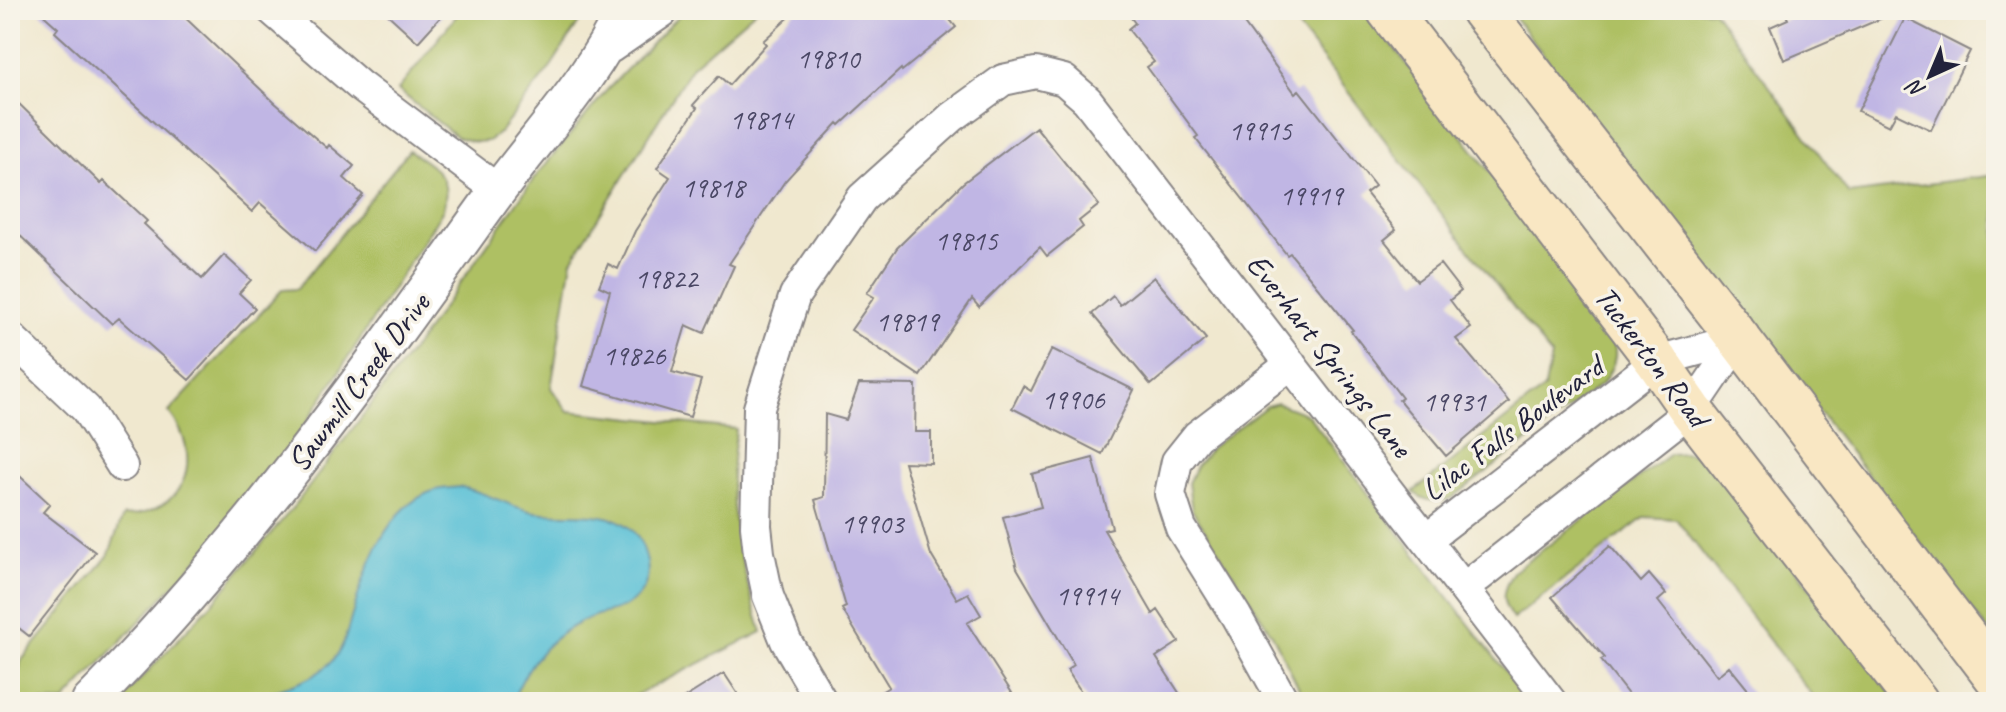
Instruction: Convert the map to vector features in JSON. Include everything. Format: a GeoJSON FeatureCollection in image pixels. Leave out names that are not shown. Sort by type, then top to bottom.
{"type":"FeatureCollection","features":[{"type":"Feature","properties":{"kind":"main road","name":"Tuckerton Road"},"geometry":{"type":"LineString","coordinates":[[1388,10],[1917,702]]}},
{"type":"Feature","properties":{"kind":"main road"},"geometry":{"type":"LineString","coordinates":[[1482,10],[1739,339],[1996,677]]}},
{"type":"Feature","properties":{"kind":"street"},"geometry":{"type":"LineString","coordinates":[[272,10],[360,86],[498,190]]}},
{"type":"Feature","properties":{"kind":"street","name":"Sawmill Creek Drive"},"geometry":{"type":"LineString","coordinates":[[90,702],[146,645],[259,514],[608,46],[624,10]]}},
{"type":"Feature","properties":{"kind":"street","name":"Sawmill Creek Drive"},"geometry":{"type":"LineString","coordinates":[[608,46],[660,10]]}},
{"type":"Feature","properties":{"kind":"street","name":"Everhart Springs Lane"},"geometry":{"type":"LineString","coordinates":[[822,702],[786,641],[768,596],[756,526],[759,408],[795,295],[862,198],[952,117],[1003,80],[1036,73],[1064,80],[1087,100],[1551,702]]}},
{"type":"Feature","properties":{"kind":"street"},"geometry":{"type":"LineString","coordinates":[[10,337],[86,409],[122,466]]}},
{"type":"Feature","properties":{"kind":"street"},"geometry":{"type":"LineString","coordinates":[[1464,588],[1691,410],[1739,339]]}},
{"type":"Feature","properties":{"kind":"street","name":"Lilac Falls Boulevard"},"geometry":{"type":"LineString","coordinates":[[1427,539],[1657,361],[1739,339]]}},
{"type":"Feature","properties":{"kind":"street"},"geometry":{"type":"LineString","coordinates":[[1284,702],[1236,616],[1181,528],[1170,494],[1177,461],[1197,436],[1291,364]]}},
{"type":"Feature","properties":{"kind":"green space"},"geometry":{"type":"Polygon","coordinates":[[[461,10],[587,10],[550,68],[500,132],[488,141],[475,142],[457,137],[398,90],[461,10]]]}},
{"type":"Feature","properties":{"kind":"green space"},"geometry":{"type":"Polygon","coordinates":[[[684,10],[756,10],[692,66],[572,260],[551,388],[568,411],[736,429],[732,479],[734,518],[745,575],[762,632],[622,702],[119,702],[215,600],[295,505],[422,337],[535,177],[607,90],[684,10]]]}},
{"type":"Feature","properties":{"kind":"green space"},"geometry":{"type":"Polygon","coordinates":[[[1285,10],[1365,10],[1611,329],[1615,358],[1603,383],[1452,498],[1432,501],[1413,492],[1545,388],[1551,356],[1285,10]]]}},
{"type":"Feature","properties":{"kind":"green space"},"geometry":{"type":"Polygon","coordinates":[[[1509,10],[1713,10],[1849,194],[1996,175],[1996,641],[1509,10]]]}},
{"type":"Feature","properties":{"kind":"green space"},"geometry":{"type":"Polygon","coordinates":[[[409,150],[443,180],[443,210],[296,439],[201,556],[64,702],[10,702],[10,686],[17,681],[21,661],[108,556],[123,516],[144,513],[162,505],[175,494],[183,481],[187,465],[186,448],[169,412],[282,290],[297,289],[409,150]]]}},
{"type":"Feature","properties":{"kind":"green space"},"geometry":{"type":"Polygon","coordinates":[[[1277,403],[1308,415],[1529,702],[1306,702],[1272,634],[1192,510],[1188,483],[1196,466],[1212,447],[1267,406],[1277,403]]]}},
{"type":"Feature","properties":{"kind":"green space"},"geometry":{"type":"Polygon","coordinates":[[[1687,453],[1713,462],[1898,702],[1817,702],[1676,519],[1645,517],[1513,619],[1504,596],[1513,572],[1670,454],[1687,453]]]}},
{"type":"Feature","properties":{"kind":"water"},"geometry":{"type":"Polygon","coordinates":[[[461,487],[530,511],[584,514],[617,520],[630,528],[640,542],[648,569],[642,591],[625,606],[579,623],[554,640],[534,661],[512,702],[242,702],[301,682],[331,662],[340,651],[372,558],[391,524],[419,498],[436,490],[461,487]]]}},
{"type":"Feature","properties":{"kind":"building"},"geometry":{"type":"Polygon","coordinates":[[[38,10],[177,10],[274,102],[327,148],[329,145],[354,166],[344,178],[363,195],[315,251],[260,203],[252,212],[55,32],[58,28],[38,10]]]}},
{"type":"Feature","properties":{"kind":"building"},"geometry":{"type":"Polygon","coordinates":[[[383,10],[447,10],[418,42],[383,10]]]}},
{"type":"Feature","properties":{"kind":"building"},"geometry":{"type":"Polygon","coordinates":[[[797,10],[942,10],[956,27],[901,69],[840,125],[838,123],[785,181],[729,264],[734,266],[704,333],[686,325],[672,372],[701,380],[690,417],[583,386],[610,291],[599,286],[608,264],[618,269],[635,231],[670,177],[657,168],[697,108],[693,105],[719,76],[729,85],[766,44],[763,41],[797,10]]]}},
{"type":"Feature","properties":{"kind":"building"},"geometry":{"type":"Polygon","coordinates":[[[1125,10],[1234,10],[1295,93],[1299,90],[1375,186],[1366,193],[1396,230],[1384,240],[1417,281],[1440,264],[1461,291],[1450,300],[1471,328],[1456,339],[1509,402],[1446,456],[1399,400],[1402,398],[1353,330],[1290,253],[1287,255],[1195,138],[1198,136],[1147,67],[1154,62],[1128,29],[1135,23],[1125,10]]]}},
{"type":"Feature","properties":{"kind":"building"},"geometry":{"type":"Polygon","coordinates":[[[1784,10],[1901,10],[1784,60],[1770,27],[1788,19],[1784,10]]]}},
{"type":"Feature","properties":{"kind":"building"},"geometry":{"type":"Polygon","coordinates":[[[1905,18],[1970,51],[1931,130],[1896,113],[1889,126],[1858,111],[1905,18]]]}},
{"type":"Feature","properties":{"kind":"building"},"geometry":{"type":"Polygon","coordinates":[[[10,95],[101,184],[104,181],[147,221],[144,224],[202,279],[224,255],[251,280],[239,293],[255,308],[189,380],[119,318],[112,324],[10,226],[10,95]]]}},
{"type":"Feature","properties":{"kind":"building"},"geometry":{"type":"Polygon","coordinates":[[[1036,127],[1099,205],[1079,221],[1083,227],[1047,256],[1040,247],[979,307],[972,299],[920,376],[851,330],[874,297],[867,293],[897,248],[963,183],[1036,127]]]}},
{"type":"Feature","properties":{"kind":"building"},"geometry":{"type":"Polygon","coordinates":[[[1154,277],[1206,339],[1151,385],[1092,314],[1113,296],[1120,305],[1154,277]]]}},
{"type":"Feature","properties":{"kind":"building"},"geometry":{"type":"Polygon","coordinates":[[[1052,349],[1134,390],[1102,454],[1012,408],[1023,386],[1031,391],[1052,349]]]}},
{"type":"Feature","properties":{"kind":"building"},"geometry":{"type":"Polygon","coordinates":[[[859,384],[916,385],[915,432],[931,432],[931,463],[904,462],[931,555],[957,599],[968,593],[981,615],[967,623],[1012,693],[998,702],[865,702],[889,687],[842,609],[846,607],[815,500],[824,497],[825,414],[846,420],[859,384]]]}},
{"type":"Feature","properties":{"kind":"building"},"geometry":{"type":"Polygon","coordinates":[[[1093,458],[1112,528],[1104,530],[1153,614],[1158,610],[1179,642],[1156,657],[1185,702],[1088,702],[1067,670],[1074,665],[1017,568],[1003,517],[1041,507],[1032,474],[1093,458]]]}},
{"type":"Feature","properties":{"kind":"building"},"geometry":{"type":"Polygon","coordinates":[[[10,467],[50,504],[43,512],[95,552],[29,636],[10,621],[10,467]]]}},
{"type":"Feature","properties":{"kind":"building"},"geometry":{"type":"Polygon","coordinates":[[[1610,546],[1641,582],[1649,574],[1666,594],[1658,601],[1717,676],[1729,666],[1758,702],[1634,702],[1601,660],[1605,658],[1552,597],[1610,546]]]}},
{"type":"Feature","properties":{"kind":"building"},"geometry":{"type":"Polygon","coordinates":[[[724,673],[743,702],[678,702],[724,673]]]}}]}
